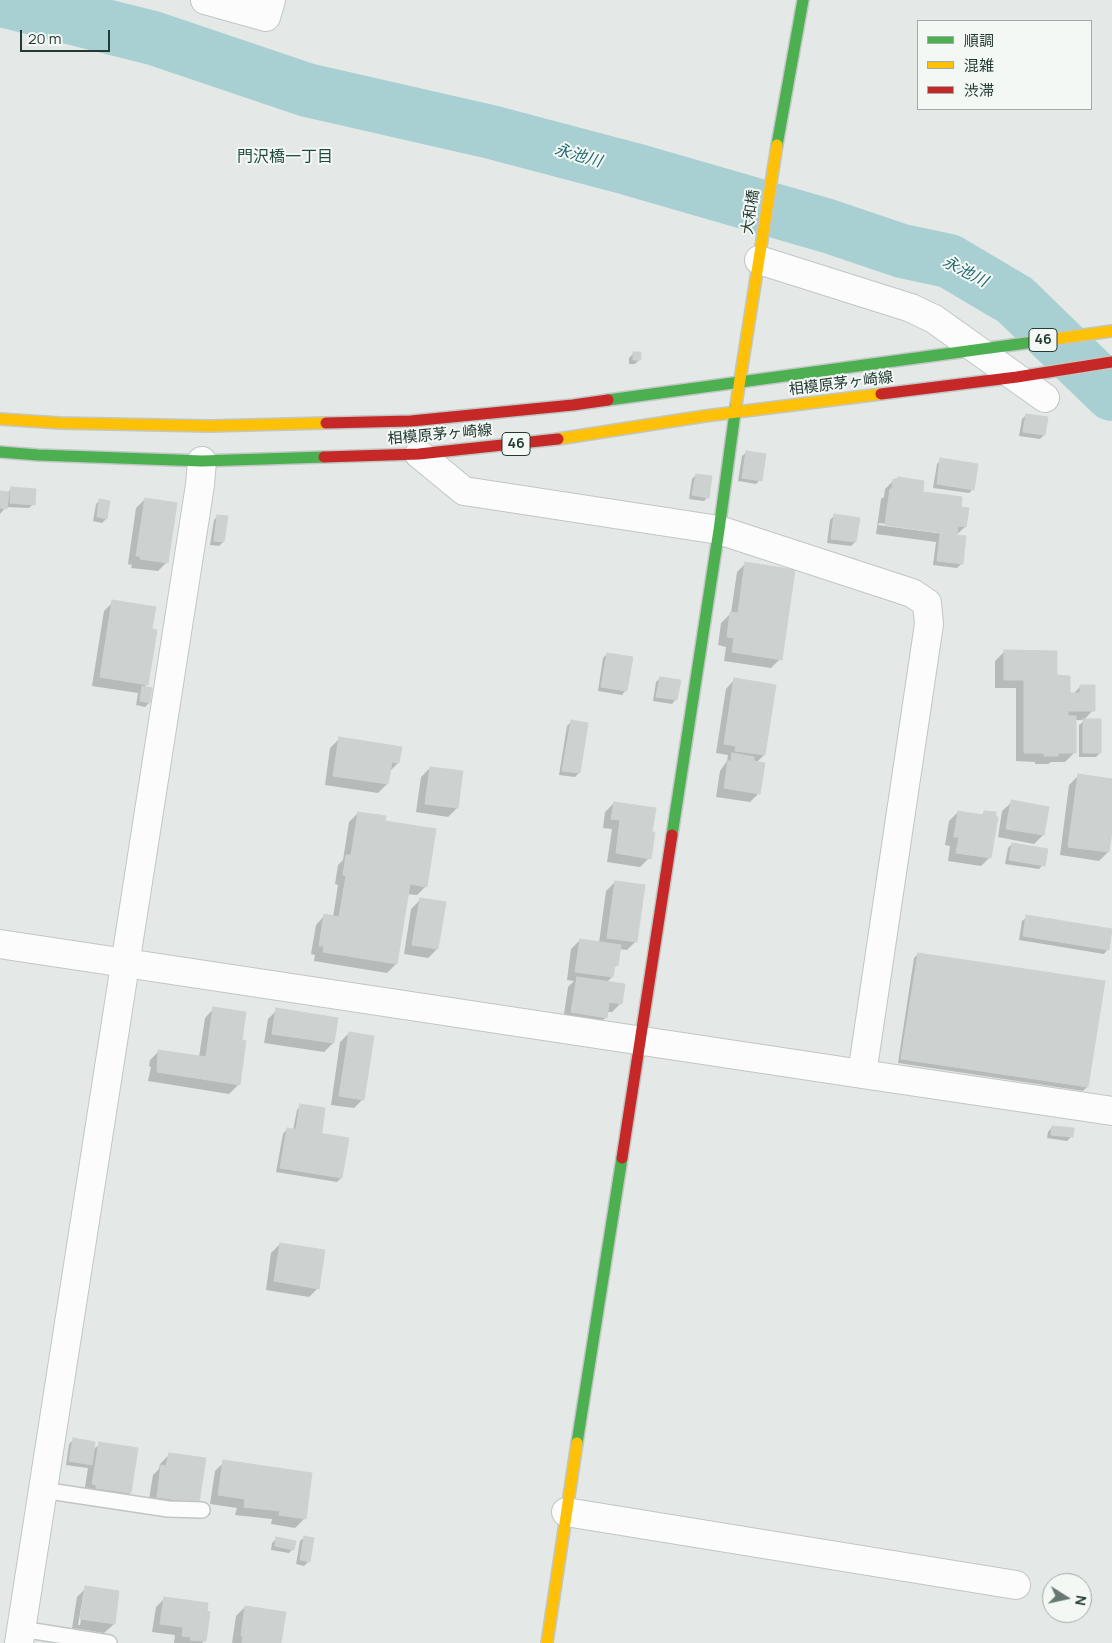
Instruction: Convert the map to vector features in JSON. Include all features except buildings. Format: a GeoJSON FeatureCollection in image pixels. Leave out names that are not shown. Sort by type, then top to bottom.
{"type":"FeatureCollection","features":[{"type":"Feature","properties":{"kind":"main road","name":"大和橋"},"geometry":{"type":"LineString","coordinates":[[547,1643],[719,530],[739,381],[803,0]]}},
{"type":"Feature","properties":{"kind":"main road","name":"46"},"geometry":{"type":"LineString","coordinates":[[984,348],[1112,331]]}},
{"type":"Feature","properties":{"kind":"main road","name":"相模原茅ヶ崎線"},"geometry":{"type":"LineString","coordinates":[[0,419],[60,423],[210,426],[411,421],[573,405],[984,348]]}},
{"type":"Feature","properties":{"kind":"main road","name":"46"},"geometry":{"type":"LineString","coordinates":[[1022,376],[1112,362]]}},
{"type":"Feature","properties":{"kind":"main road","name":"相模原茅ヶ崎線"},"geometry":{"type":"LineString","coordinates":[[0,452],[202,461],[419,454],[579,437],[705,416],[1022,376]]}},
{"type":"Feature","properties":{"kind":"street"},"geometry":{"type":"LineString","coordinates":[[205,0],[269,9]]}},
{"type":"Feature","properties":{"kind":"street"},"geometry":{"type":"LineString","coordinates":[[760,256],[911,308],[934,319],[984,348],[1022,376],[1045,398]]}},
{"type":"Feature","properties":{"kind":"street"},"geometry":{"type":"LineString","coordinates":[[419,454],[464,490],[719,530],[912,593],[927,603],[929,624],[862,1074]]}},
{"type":"Feature","properties":{"kind":"street"},"geometry":{"type":"LineString","coordinates":[[20,1636],[202,461]]}},
{"type":"Feature","properties":{"kind":"street"},"geometry":{"type":"LineString","coordinates":[[0,944],[1112,1110]]}},
{"type":"Feature","properties":{"kind":"street"},"geometry":{"type":"LineString","coordinates":[[566,1512],[1016,1584]]}},
{"type":"Feature","properties":{"kind":"lane"},"geometry":{"type":"LineString","coordinates":[[42,1490],[168,1509],[202,1510]]}},
{"type":"Feature","properties":{"kind":"lane"},"geometry":{"type":"LineString","coordinates":[[20,1636],[109,1643]]}},
{"type":"Feature","properties":{"kind":"waterway","name":"永池川"},"geometry":{"type":"LineString","coordinates":[[1,0],[153,38],[307,90],[491,132],[631,169],[828,226],[902,251],[949,261],[1015,300],[1112,394]]}},
{"type":"Feature","properties":{"kind":"traffic: fast"},"geometry":{"type":"LineString","coordinates":[[777,145],[803,0]]}},
{"type":"Feature","properties":{"kind":"traffic: fast"},"geometry":{"type":"LineString","coordinates":[[608,400],[1041,341]]}},
{"type":"Feature","properties":{"kind":"traffic: fast"},"geometry":{"type":"LineString","coordinates":[[672,835],[719,530],[736,405]]}},
{"type":"Feature","properties":{"kind":"traffic: fast"},"geometry":{"type":"LineString","coordinates":[[0,452],[202,461],[324,457]]}},
{"type":"Feature","properties":{"kind":"traffic: fast"},"geometry":{"type":"LineString","coordinates":[[577,1443],[622,1158]]}},
{"type":"Feature","properties":{"kind":"traffic: slow"},"geometry":{"type":"LineString","coordinates":[[736,405],[777,145]]}},
{"type":"Feature","properties":{"kind":"traffic: slow"},"geometry":{"type":"LineString","coordinates":[[1041,341],[1112,331]]}},
{"type":"Feature","properties":{"kind":"traffic: slow"},"geometry":{"type":"LineString","coordinates":[[558,439],[705,416],[881,394]]}},
{"type":"Feature","properties":{"kind":"traffic: slow"},"geometry":{"type":"LineString","coordinates":[[0,419],[60,423],[210,426],[326,423]]}},
{"type":"Feature","properties":{"kind":"traffic: slow"},"geometry":{"type":"LineString","coordinates":[[547,1643],[577,1443]]}},
{"type":"Feature","properties":{"kind":"traffic: jam"},"geometry":{"type":"LineString","coordinates":[[881,394],[1017,377],[1112,362]]}},
{"type":"Feature","properties":{"kind":"traffic: jam"},"geometry":{"type":"LineString","coordinates":[[326,423],[411,421],[608,400]]}},
{"type":"Feature","properties":{"kind":"traffic: jam"},"geometry":{"type":"LineString","coordinates":[[324,457],[419,454],[558,439]]}},
{"type":"Feature","properties":{"kind":"traffic: jam"},"geometry":{"type":"LineString","coordinates":[[622,1158],[672,835]]}},
{"type":"Feature","properties":{"kind":"district","name":"門沢橋一丁目"},"geometry":{"type":"Point","coordinates":[285,158]}}]}
